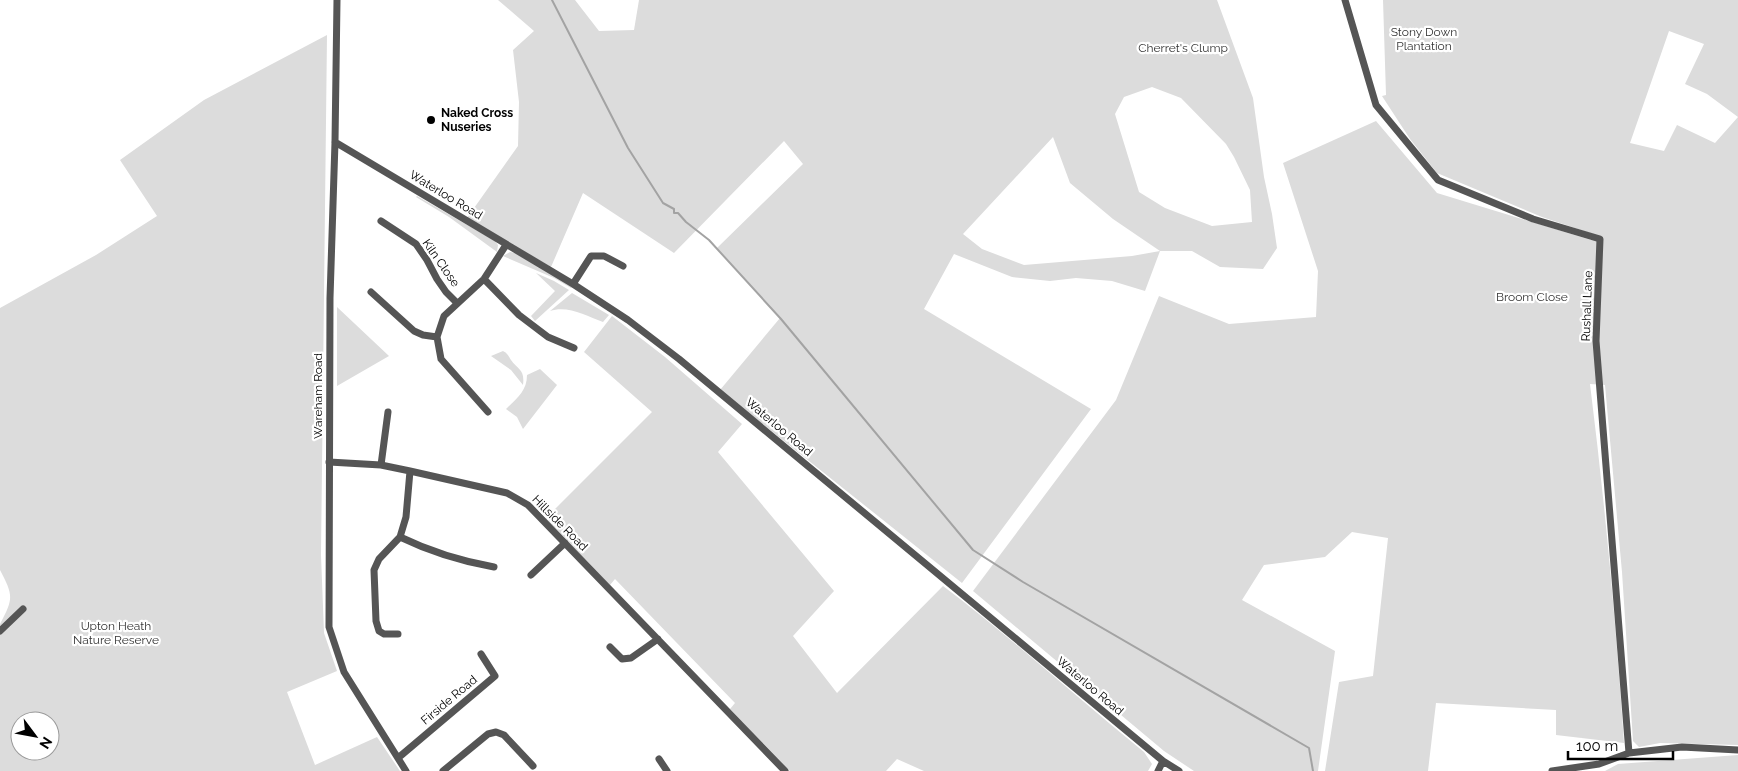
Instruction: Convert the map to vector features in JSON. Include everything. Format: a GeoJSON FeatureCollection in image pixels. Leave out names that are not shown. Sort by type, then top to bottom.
{"type":"FeatureCollection","features":[{"type":"Feature","properties":{"kind":"street","name":"Wareham Road"},"geometry":{"type":"LineString","coordinates":[[336,0],[335,142],[330,298],[329,627],[344,672],[406,771]]}},
{"type":"Feature","properties":{"kind":"street","name":"Rushall Lane"},"geometry":{"type":"LineString","coordinates":[[1345,0],[1376,105],[1438,180],[1533,219],[1600,239],[1596,340],[1630,753]]}},
{"type":"Feature","properties":{"kind":"street","name":"Waterloo Road"},"geometry":{"type":"LineString","coordinates":[[335,142],[573,284],[628,320],[679,359],[1163,761],[1179,771]]}},
{"type":"Feature","properties":{"kind":"street","name":"Kiln Close"},"geometry":{"type":"LineString","coordinates":[[381,221],[416,244],[427,260],[436,279],[457,303]]}},
{"type":"Feature","properties":{"kind":"street"},"geometry":{"type":"LineString","coordinates":[[488,412],[441,359],[437,336],[444,316],[484,280],[506,244]]}},
{"type":"Feature","properties":{"kind":"street"},"geometry":{"type":"LineString","coordinates":[[573,284],[591,256],[604,256],[623,266]]}},
{"type":"Feature","properties":{"kind":"street"},"geometry":{"type":"LineString","coordinates":[[484,280],[530,324],[548,337],[574,348]]}},
{"type":"Feature","properties":{"kind":"street"},"geometry":{"type":"LineString","coordinates":[[371,292],[414,331],[423,335],[437,336]]}},
{"type":"Feature","properties":{"kind":"street"},"geometry":{"type":"LineString","coordinates":[[381,464],[388,412]]}},
{"type":"Feature","properties":{"kind":"street","name":"Hillside Road"},"geometry":{"type":"LineString","coordinates":[[329,462],[381,464],[507,493],[528,505],[785,771]]}},
{"type":"Feature","properties":{"kind":"street"},"geometry":{"type":"LineString","coordinates":[[398,634],[384,634],[379,631],[377,626],[374,570],[379,559],[400,537],[406,517],[410,471]]}},
{"type":"Feature","properties":{"kind":"street"},"geometry":{"type":"LineString","coordinates":[[400,537],[424,548],[466,562],[494,567]]}},
{"type":"Feature","properties":{"kind":"street"},"geometry":{"type":"LineString","coordinates":[[531,575],[565,543]]}},
{"type":"Feature","properties":{"kind":"street"},"geometry":{"type":"LineString","coordinates":[[0,631],[23,609]]}},
{"type":"Feature","properties":{"kind":"street"},"geometry":{"type":"LineString","coordinates":[[610,647],[622,659],[626,660],[632,658],[658,639]]}},
{"type":"Feature","properties":{"kind":"street","name":"Firside Road"},"geometry":{"type":"LineString","coordinates":[[398,758],[495,676],[481,654]]}},
{"type":"Feature","properties":{"kind":"street"},"geometry":{"type":"LineString","coordinates":[[443,771],[488,734],[496,732],[504,735],[533,766]]}},
{"type":"Feature","properties":{"kind":"street"},"geometry":{"type":"LineString","coordinates":[[1552,771],[1578,769],[1630,753],[1682,747],[1738,750]]}},
{"type":"Feature","properties":{"kind":"street"},"geometry":{"type":"LineString","coordinates":[[660,759],[667,771]]}},
{"type":"Feature","properties":{"kind":"street"},"geometry":{"type":"LineString","coordinates":[[1158,771],[1163,761]]}},
{"type":"Feature","properties":{"kind":"street"},"geometry":{"type":"LineString","coordinates":[[1594,771],[1599,764]]}},
{"type":"Feature","properties":{"kind":"green space","name":"Cherret's Clump"},"geometry":{"type":"Polygon","coordinates":[[[498,0],[575,0],[599,31],[634,30],[639,0],[1217,0],[1253,98],[1264,177],[1277,248],[1263,269],[1220,267],[1192,251],[1160,251],[1145,291],[1112,281],[1076,278],[1050,281],[1012,277],[954,254],[924,309],[1091,409],[962,583],[720,390],[780,318],[717,248],[803,164],[784,141],[674,253],[583,193],[551,267],[467,218],[518,146],[519,102],[513,50],[534,31],[498,0]],[[1152,87],[1124,97],[1115,114],[1139,192],[1165,208],[1212,226],[1252,222],[1250,190],[1226,144],[1181,98],[1152,87]],[[1053,137],[963,234],[982,249],[1024,265],[1132,256],[1160,251],[1113,219],[1070,183],[1053,137]]]}},
{"type":"Feature","properties":{"kind":"green space"},"geometry":{"type":"Polygon","coordinates":[[[1383,0],[1738,0],[1738,117],[1738,745],[1660,743],[1639,747],[1633,741],[1622,572],[1605,385],[1590,384],[1610,564],[1624,743],[1556,735],[1556,710],[1436,703],[1428,771],[1325,771],[1339,682],[1373,676],[1388,538],[1352,532],[1325,557],[1264,565],[1242,600],[1335,651],[1318,771],[1194,771],[1164,751],[973,591],[1116,400],[1159,296],[1229,324],[1316,317],[1318,271],[1283,163],[1376,121],[1437,193],[1591,240],[1593,234],[1542,217],[1437,173],[1410,139],[1382,96],[1386,95],[1383,0]],[[1669,31],[1630,143],[1664,151],[1677,125],[1715,143],[1738,117],[1707,94],[1685,84],[1704,44],[1669,31]]]}},
{"type":"Feature","properties":{"kind":"green space","name":"Upton Heath Nature Reserve"},"geometry":{"type":"Polygon","coordinates":[[[327,35],[321,555],[324,633],[337,671],[287,692],[315,765],[377,737],[400,771],[0,771],[0,624],[8,608],[10,597],[0,570],[0,308],[96,255],[157,216],[120,160],[204,100],[327,35]]]}},
{"type":"Feature","properties":{"kind":"green space"},"geometry":{"type":"Polygon","coordinates":[[[416,197],[495,241],[498,245],[497,252],[449,217],[416,197]]]}},
{"type":"Feature","properties":{"kind":"green space"},"geometry":{"type":"Polygon","coordinates":[[[510,252],[573,286],[571,288],[554,278],[503,256],[510,252]]]}},
{"type":"Feature","properties":{"kind":"green space"},"geometry":{"type":"Polygon","coordinates":[[[536,273],[569,290],[535,321],[531,316],[555,291],[536,273]]]}},
{"type":"Feature","properties":{"kind":"green space"},"geometry":{"type":"Polygon","coordinates":[[[572,293],[609,315],[603,322],[570,310],[550,311],[572,293]]]}},
{"type":"Feature","properties":{"kind":"green space"},"geometry":{"type":"Polygon","coordinates":[[[337,307],[389,356],[337,386],[337,307]]]}},
{"type":"Feature","properties":{"kind":"green space"},"geometry":{"type":"Polygon","coordinates":[[[612,316],[665,357],[742,424],[718,452],[834,591],[793,636],[837,693],[943,586],[994,626],[1144,752],[1152,764],[1148,771],[924,771],[897,759],[886,771],[790,771],[730,709],[735,703],[615,579],[610,585],[546,518],[652,412],[584,352],[612,316]]]}},
{"type":"Feature","properties":{"kind":"green space"},"geometry":{"type":"Polygon","coordinates":[[[503,351],[522,373],[523,385],[511,370],[491,356],[503,351]]]}},
{"type":"Feature","properties":{"kind":"green space"},"geometry":{"type":"Polygon","coordinates":[[[540,369],[557,385],[523,429],[517,417],[506,409],[523,390],[527,381],[527,375],[540,369]]]}},
{"type":"Feature","properties":{"kind":"green space"},"geometry":{"type":"Polygon","coordinates":[[[1738,755],[1738,771],[1605,771],[1618,764],[1738,755]]]}},
{"type":"Feature","properties":{"kind":"waterway"},"geometry":{"type":"LineString","coordinates":[[552,0],[628,148],[663,203],[674,209],[674,213],[678,213],[686,222],[709,240],[781,319],[973,550],[1023,582],[1309,748],[1313,771]]}},
{"type":"Feature","properties":{"kind":"place","name":"Naked Cross Nuseries"},"geometry":{"type":"Point","coordinates":[431,120]}},
{"type":"Feature","properties":{"kind":"park label","name":"Stony Down Plantation"},"geometry":{"type":"Point","coordinates":[1424,39]}},
{"type":"Feature","properties":{"kind":"park label","name":"Broom Close"},"geometry":{"type":"Point","coordinates":[1532,297]}}]}
